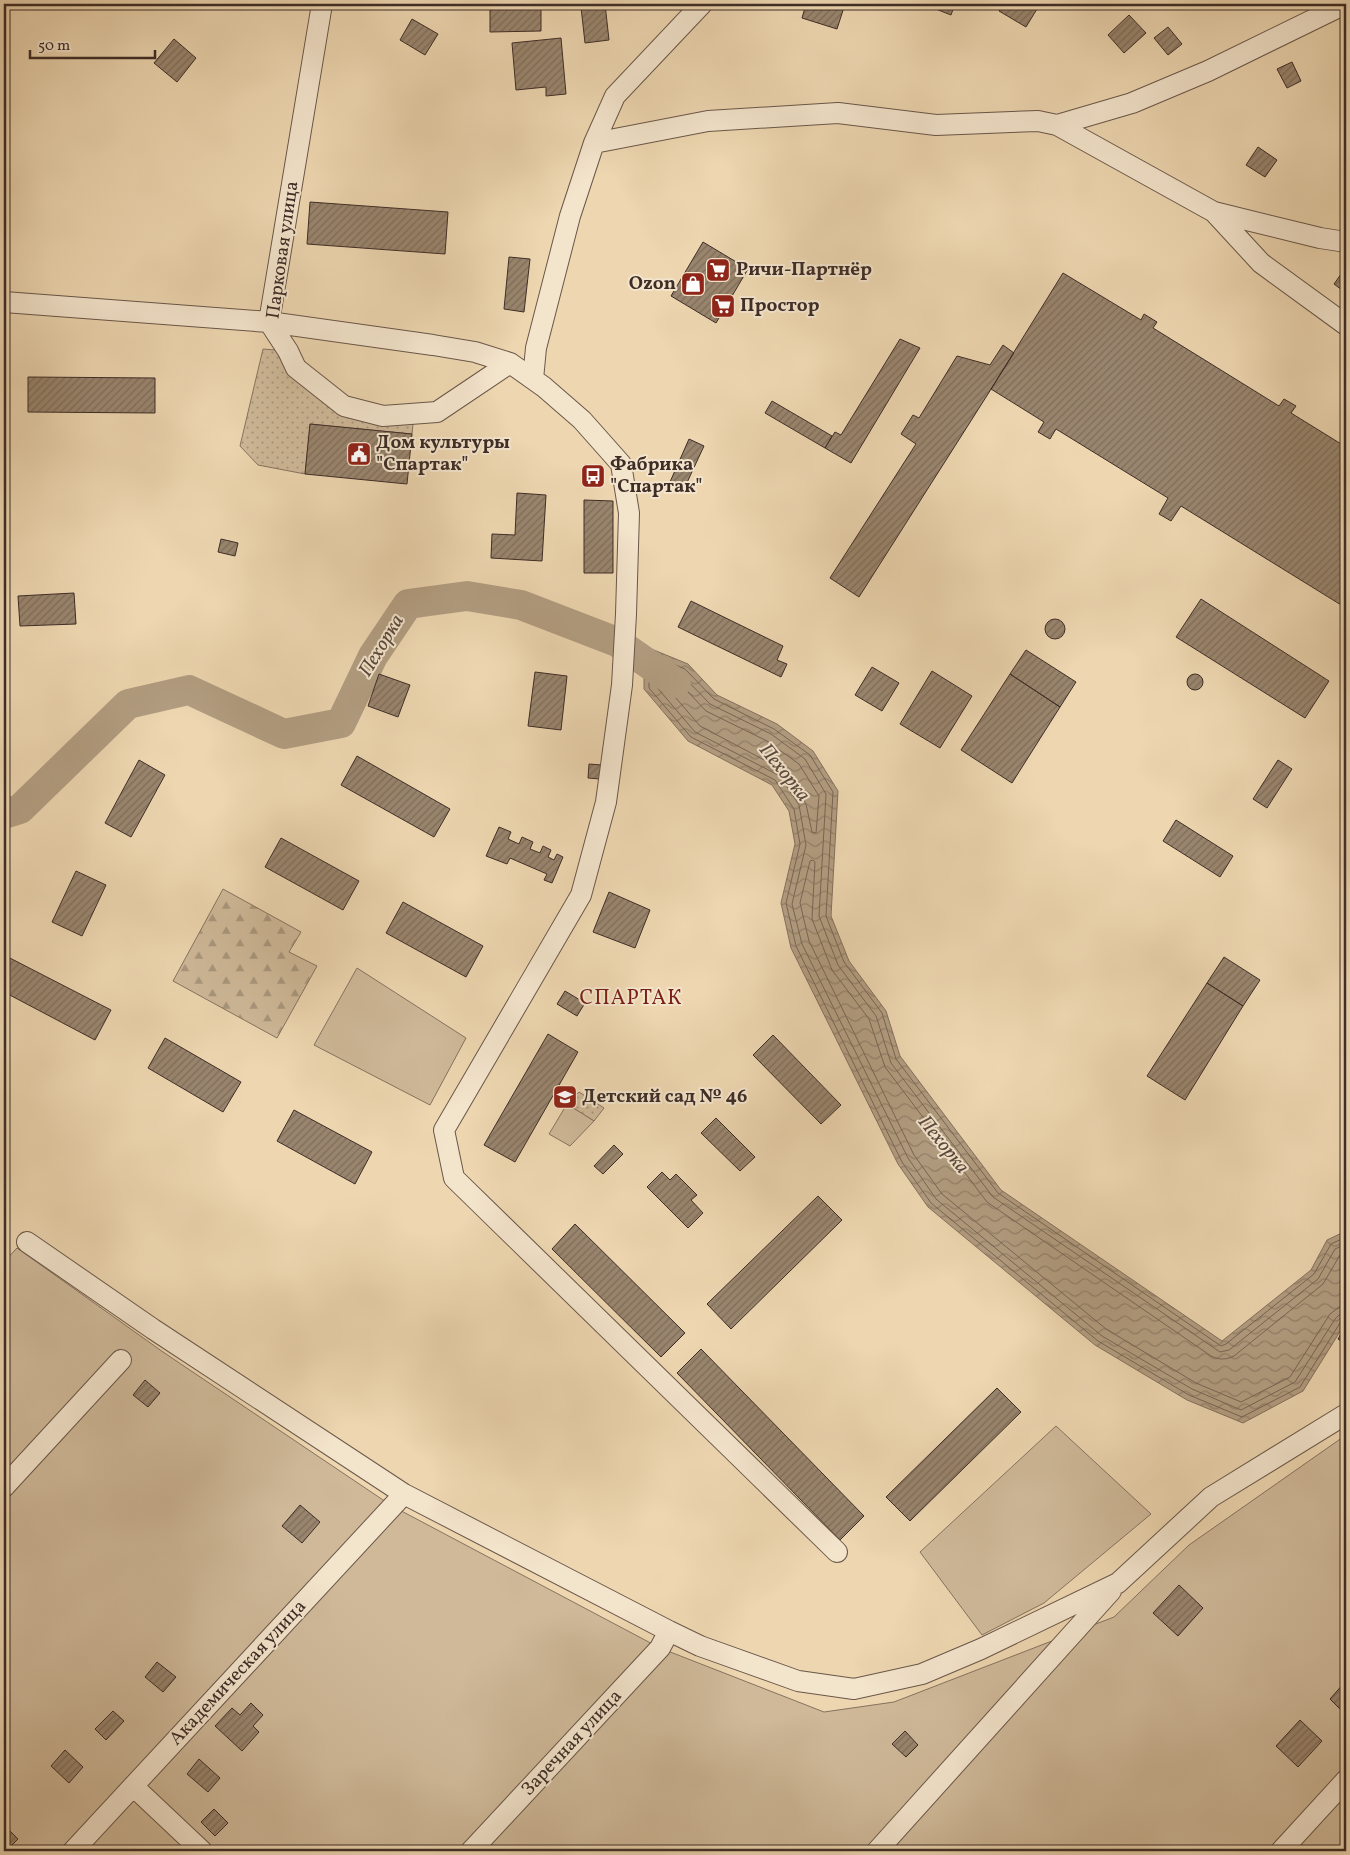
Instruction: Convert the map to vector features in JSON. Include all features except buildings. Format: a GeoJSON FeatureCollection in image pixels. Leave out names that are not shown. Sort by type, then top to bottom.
{"type":"FeatureCollection","features":[{"type":"Feature","properties":{"kind":"street","name":"Парковая улица"},"geometry":{"type":"LineString","coordinates":[[322,4],[269,322],[288,351],[296,368],[344,406],[384,416],[437,412],[510,363]]}},
{"type":"Feature","properties":{"kind":"street"},"geometry":{"type":"LineString","coordinates":[[532,379],[536,348],[567,226],[594,142],[615,96],[702,4]]}},
{"type":"Feature","properties":{"kind":"street"},"geometry":{"type":"LineString","coordinates":[[1057,125],[1132,103],[1208,71],[1345,4]]}},
{"type":"Feature","properties":{"kind":"street"},"geometry":{"type":"LineString","coordinates":[[594,142],[708,121],[838,112],[936,125],[1038,121],[1057,125],[1214,212],[1320,238],[1346,242]]}},
{"type":"Feature","properties":{"kind":"street"},"geometry":{"type":"LineString","coordinates":[[1214,212],[1261,263],[1346,325]]}},
{"type":"Feature","properties":{"kind":"street"},"geometry":{"type":"LineString","coordinates":[[4,302],[269,322],[475,352],[510,363],[544,387],[582,420],[621,464],[629,513],[626,614],[622,685],[606,802],[581,895],[444,1130],[454,1178],[837,1552]]}},
{"type":"Feature","properties":{"kind":"street"},"geometry":{"type":"LineString","coordinates":[[27,1242],[153,1329],[404,1494],[700,1646],[798,1681],[854,1689],[922,1674],[981,1650],[1118,1583]]}},
{"type":"Feature","properties":{"kind":"street"},"geometry":{"type":"LineString","coordinates":[[4,1487],[121,1360]]}},
{"type":"Feature","properties":{"kind":"street"},"geometry":{"type":"LineString","coordinates":[[877,1851],[1118,1583],[1211,1497],[1346,1414]]}},
{"type":"Feature","properties":{"kind":"street","name":"Академическая улица"},"geometry":{"type":"LineString","coordinates":[[72,1851],[404,1494]]}},
{"type":"Feature","properties":{"kind":"street","name":"Заречная улица"},"geometry":{"type":"LineString","coordinates":[[471,1851],[660,1648],[669,1631]]}},
{"type":"Feature","properties":{"kind":"street"},"geometry":{"type":"LineString","coordinates":[[1281,1851],[1346,1780]]}},
{"type":"Feature","properties":{"kind":"street"},"geometry":{"type":"LineString","coordinates":[[133,1786],[202,1851]]}},
{"type":"Feature","properties":{"kind":"green space"},"geometry":{"type":"Polygon","coordinates":[[[263,349],[288,351],[344,406],[414,414],[412,434],[310,424],[305,474],[258,465],[240,446],[263,349]]]}},
{"type":"Feature","properties":{"kind":"green space"},"geometry":{"type":"Polygon","coordinates":[[[223,889],[301,932],[289,952],[317,966],[277,1038],[173,981],[223,889]]]}},
{"type":"Feature","properties":{"kind":"green space"},"geometry":{"type":"Polygon","coordinates":[[[357,968],[466,1038],[430,1105],[314,1045],[357,968]]]}},
{"type":"Feature","properties":{"kind":"green space"},"geometry":{"type":"Polygon","coordinates":[[[579,1092],[604,1108],[594,1121],[567,1104],[579,1092]]]}},
{"type":"Feature","properties":{"kind":"green space"},"geometry":{"type":"Polygon","coordinates":[[[567,1104],[594,1121],[570,1146],[549,1134],[567,1104]]]}},
{"type":"Feature","properties":{"kind":"green space"},"geometry":{"type":"Polygon","coordinates":[[[17,1248],[163,1352],[392,1506],[660,1648],[824,1712],[894,1702],[1114,1617],[1189,1545],[1346,1435],[1346,1851],[4,1851],[4,1262],[17,1248]]]}},
{"type":"Feature","properties":{"kind":"green space"},"geometry":{"type":"Polygon","coordinates":[[[1056,1426],[1151,1514],[1044,1603],[982,1635],[920,1552],[1056,1426]]]}},
{"type":"Feature","properties":{"kind":"water"},"geometry":{"type":"Polygon","coordinates":[[[644,646],[688,664],[717,695],[777,724],[813,751],[838,791],[831,916],[849,961],[886,1011],[900,1056],[1001,1190],[1222,1341],[1311,1270],[1327,1240],[1346,1231],[1346,1322],[1303,1391],[1243,1423],[1187,1400],[1095,1345],[928,1207],[898,1164],[791,948],[781,903],[795,844],[789,811],[772,785],[688,741],[644,689],[644,646]]]}},
{"type":"Feature","properties":{"kind":"waterway","name":"Пехорка"},"geometry":{"type":"LineString","coordinates":[[4,814],[20,809],[128,704],[189,690],[284,734],[341,723],[373,656],[408,604],[467,596],[521,605],[617,642],[676,683]]}},
{"type":"Feature","properties":{"kind":"place","name":"Ричи-Партнёр"},"geometry":{"type":"Point","coordinates":[718,270]}},
{"type":"Feature","properties":{"kind":"place","name":"Ozon"},"geometry":{"type":"Point","coordinates":[693,284]}},
{"type":"Feature","properties":{"kind":"place","name":"Простор"},"geometry":{"type":"Point","coordinates":[723,306]}},
{"type":"Feature","properties":{"kind":"place","name":"Дом культуры \"Спартак\""},"geometry":{"type":"Point","coordinates":[359,454]}},
{"type":"Feature","properties":{"kind":"place","name":"Фабрика \"Спартак\""},"geometry":{"type":"Point","coordinates":[593,476]}},
{"type":"Feature","properties":{"kind":"place","name":"Детский сад № 46"},"geometry":{"type":"Point","coordinates":[565,1097]}},
{"type":"Feature","properties":{"kind":"district","name":"СПАРТАК"},"geometry":{"type":"Point","coordinates":[631,998]}}]}
